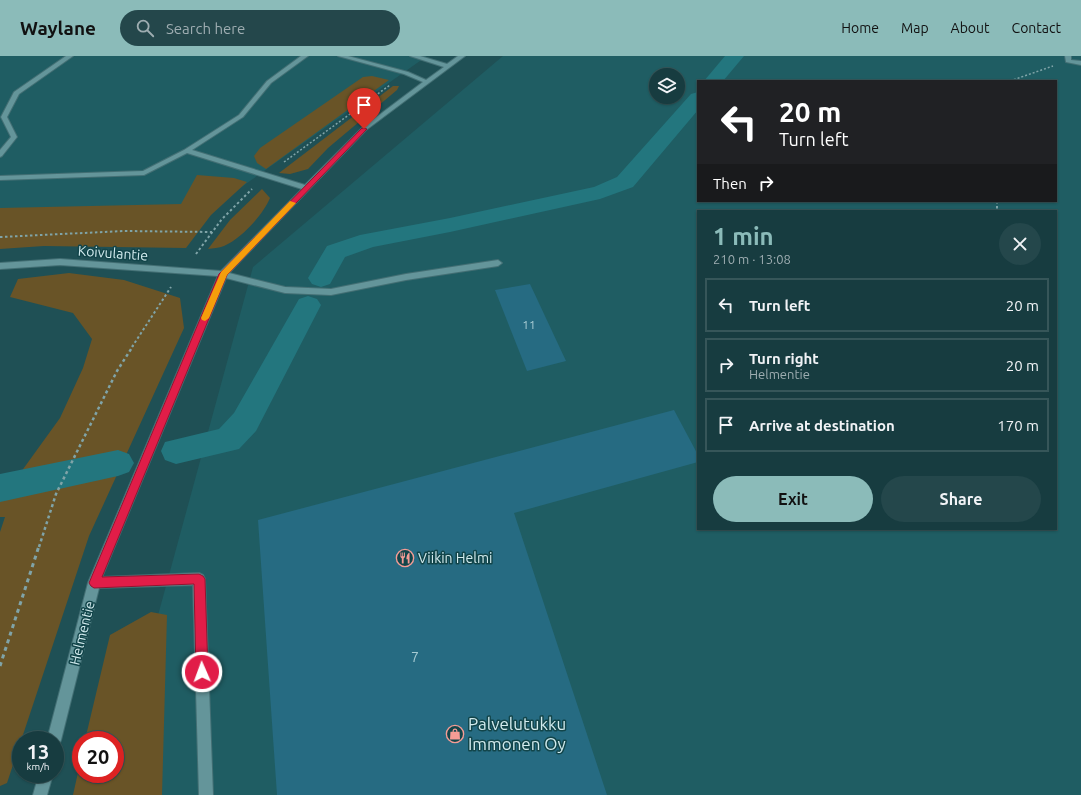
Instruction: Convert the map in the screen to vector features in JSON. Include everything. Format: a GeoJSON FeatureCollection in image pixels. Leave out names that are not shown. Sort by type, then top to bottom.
{"type":"FeatureCollection","features":[{"type":"Feature","properties":{"kind":"street"},"geometry":{"type":"LineString","coordinates":[[0,155],[14,137],[4,117],[16,93],[70,56]]}},
{"type":"Feature","properties":{"kind":"street"},"geometry":{"type":"LineString","coordinates":[[0,178],[144,173],[186,151],[241,116],[269,82],[305,56]]}},
{"type":"Feature","properties":{"kind":"street"},"geometry":{"type":"LineString","coordinates":[[341,56],[406,73],[427,82]]}},
{"type":"Feature","properties":{"kind":"street"},"geometry":{"type":"LineString","coordinates":[[413,56],[448,66]]}},
{"type":"Feature","properties":{"kind":"street","name":"Helmentie"},"geometry":{"type":"LineString","coordinates":[[56,731],[94,583],[223,274],[364,129],[462,56]]}},
{"type":"Feature","properties":{"kind":"street"},"geometry":{"type":"LineString","coordinates":[[1068,58],[1081,63]]}},
{"type":"Feature","properties":{"kind":"street"},"geometry":{"type":"LineString","coordinates":[[186,151],[307,188]]}},
{"type":"Feature","properties":{"kind":"street","name":"Koivulantie"},"geometry":{"type":"LineString","coordinates":[[0,266],[60,262],[223,274],[285,290],[331,292],[406,277],[498,263]]}},
{"type":"Feature","properties":{"kind":"street"},"geometry":{"type":"LineString","coordinates":[[94,583],[199,579],[206,795]]}},
{"type":"Feature","properties":{"kind":"street"},"geometry":{"type":"LineString","coordinates":[[39,794],[43,783]]}},
{"type":"Feature","properties":{"kind":"path"},"geometry":{"type":"LineString","coordinates":[[1013,80],[1068,58]]}},
{"type":"Feature","properties":{"kind":"path"},"geometry":{"type":"LineString","coordinates":[[0,666],[56,494],[117,371],[159,304],[222,219],[265,176],[406,73]]}},
{"type":"Feature","properties":{"kind":"path"},"geometry":{"type":"LineString","coordinates":[[0,237],[124,231],[212,232]]}},
{"type":"Feature","properties":{"kind":"shaded area"},"geometry":{"type":"Polygon","coordinates":[[[0,56],[427,56],[240,188],[225,197],[206,204],[0,229],[0,56]]]}},
{"type":"Feature","properties":{"kind":"shaded area"},"geometry":{"type":"Polygon","coordinates":[[[503,56],[1081,56],[1081,795],[111,795],[112,783],[124,783],[124,740],[253,267],[503,56]]]}},
{"type":"Feature","properties":{"kind":"shaded area"},"geometry":{"type":"Polygon","coordinates":[[[372,76],[389,80],[266,169],[257,163],[254,156],[260,148],[363,77],[372,76]]]}},
{"type":"Feature","properties":{"kind":"shaded area"},"geometry":{"type":"Polygon","coordinates":[[[393,86],[399,86],[397,90],[328,148],[308,169],[290,174],[279,173],[393,86]]]}},
{"type":"Feature","properties":{"kind":"shaded area"},"geometry":{"type":"Polygon","coordinates":[[[197,175],[234,178],[247,182],[211,215],[186,248],[44,246],[0,249],[0,208],[181,204],[197,175]]]}},
{"type":"Feature","properties":{"kind":"shaded area"},"geometry":{"type":"Polygon","coordinates":[[[262,189],[270,198],[267,205],[251,226],[231,243],[222,247],[208,249],[230,220],[262,189]]]}},
{"type":"Feature","properties":{"kind":"shaded area"},"geometry":{"type":"Polygon","coordinates":[[[69,273],[124,280],[180,298],[184,328],[89,536],[24,731],[12,731],[12,768],[7,783],[0,786],[0,532],[5,517],[0,517],[0,475],[21,472],[60,418],[83,368],[92,339],[73,313],[10,297],[18,279],[69,273]]]}},
{"type":"Feature","properties":{"kind":"shaded area"},"geometry":{"type":"Polygon","coordinates":[[[151,612],[167,615],[162,795],[73,795],[76,783],[124,783],[124,731],[87,731],[110,635],[151,612]]]}},
{"type":"Feature","properties":{"kind":"building"},"geometry":{"type":"Polygon","coordinates":[[[530,284],[566,361],[527,371],[495,290],[530,284]]]}},
{"type":"Feature","properties":{"kind":"building"},"geometry":{"type":"Polygon","coordinates":[[[674,410],[697,453],[697,462],[514,513],[607,795],[277,795],[258,520],[674,410]]]}},
{"type":"Feature","properties":{"kind":"waterway"},"geometry":{"type":"LineString","coordinates":[[714,80],[735,56]]}},
{"type":"Feature","properties":{"kind":"waterway"},"geometry":{"type":"LineString","coordinates":[[321,278],[336,252],[368,240],[450,225],[600,192],[625,182],[697,99]]}},
{"type":"Feature","properties":{"kind":"waterway"},"geometry":{"type":"LineString","coordinates":[[176,451],[228,440],[245,422],[308,305]]}},
{"type":"Feature","properties":{"kind":"waterway"},"geometry":{"type":"LineString","coordinates":[[0,488],[118,463]]}},
{"type":"Feature","properties":{"kind":"slow traffic"},"geometry":{"type":"LineString","coordinates":[[205,318],[223,274],[292,203]]}},
{"type":"Feature","properties":{"kind":"place","name":"Viikin Helmi"},"geometry":{"type":"Point","coordinates":[405,558]}},
{"type":"Feature","properties":{"kind":"place","name":"Palvelutukku Immonen Oy"},"geometry":{"type":"Point","coordinates":[455,734]}},
{"type":"Feature","properties":{"kind":"route"},"geometry":{"type":"LineString","coordinates":[[202,672],[199,579],[94,583],[223,274],[364,129]]}}]}
